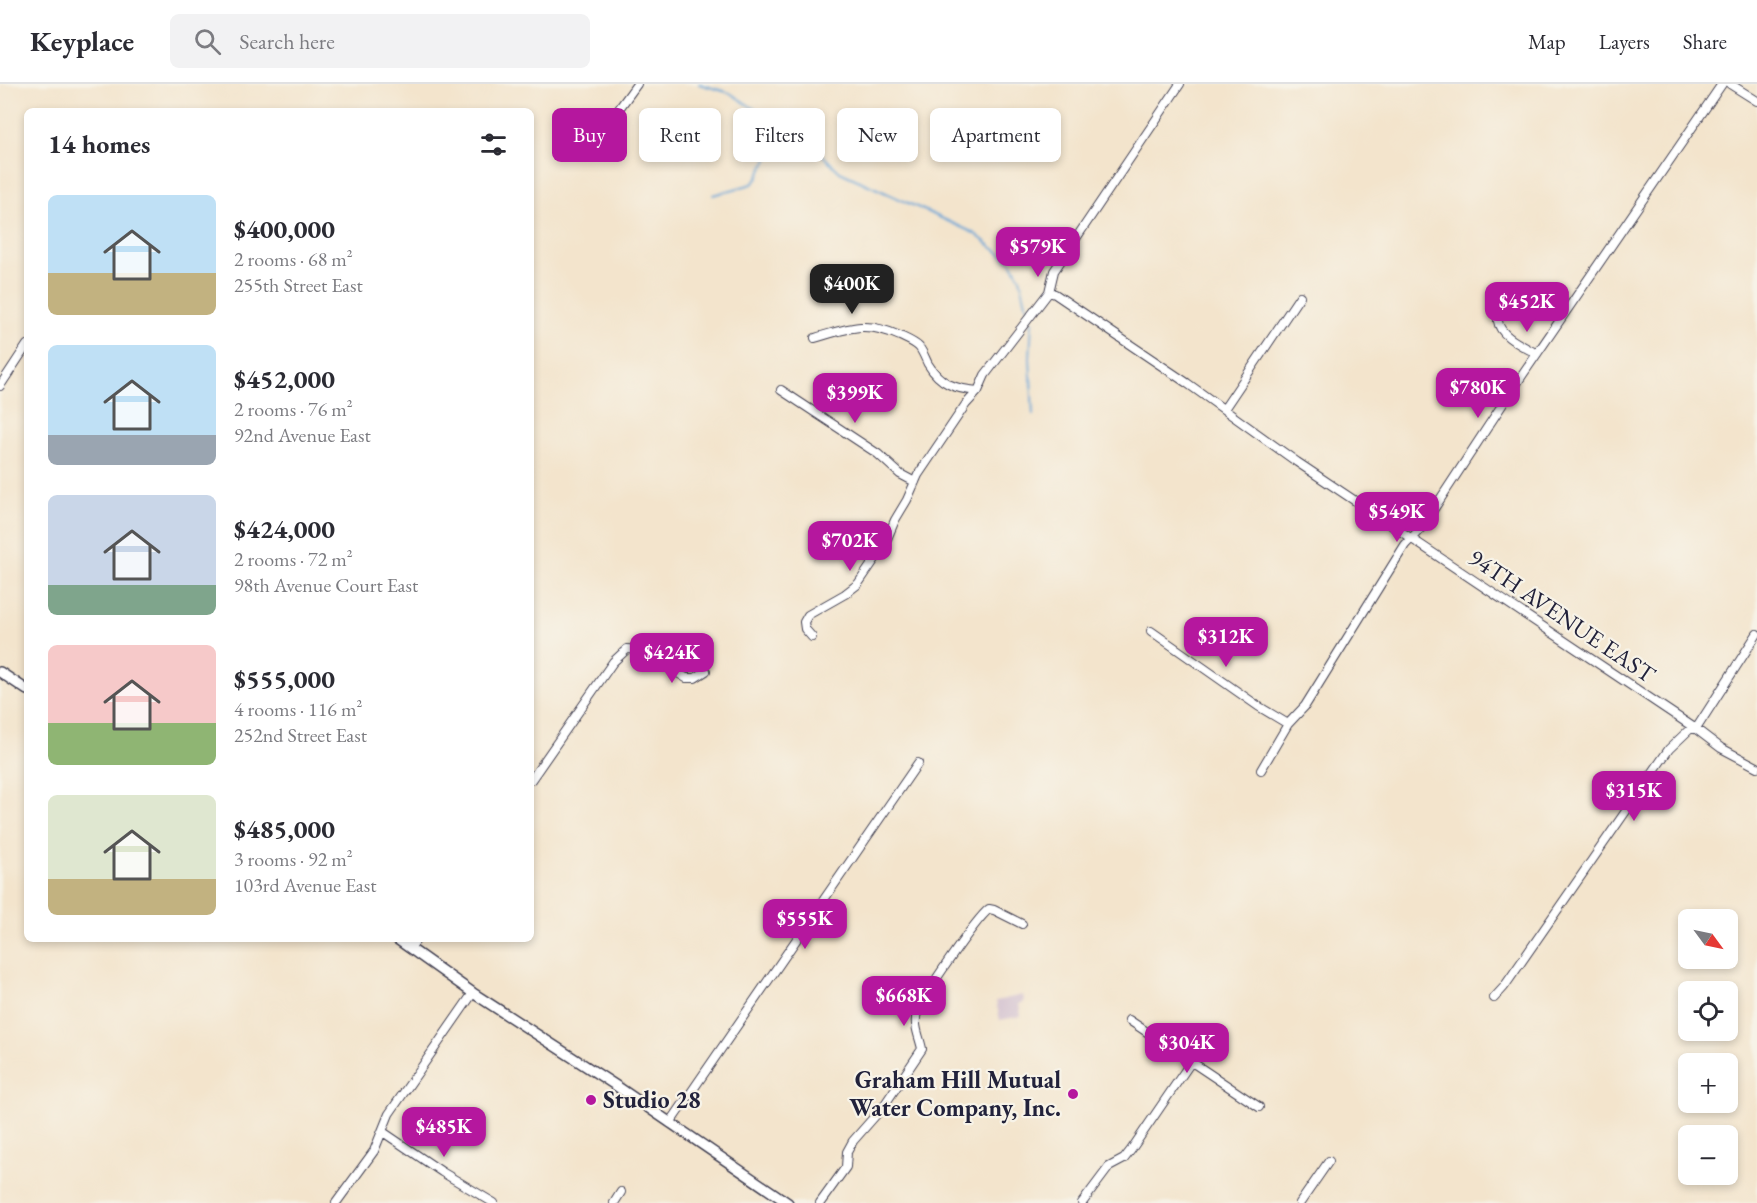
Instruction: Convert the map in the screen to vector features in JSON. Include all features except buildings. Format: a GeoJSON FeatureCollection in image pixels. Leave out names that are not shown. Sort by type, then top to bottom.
{"type":"FeatureCollection","features":[{"type":"Feature","properties":{"kind":"main road"},"geometry":{"type":"LineString","coordinates":[[0,672],[24,688]]}},
{"type":"Feature","properties":{"kind":"main road"},"geometry":{"type":"LineString","coordinates":[[401,942],[473,993],[788,1203]]}},
{"type":"Feature","properties":{"kind":"street"},"geometry":{"type":"LineString","coordinates":[[620,108],[637,84]]}},
{"type":"Feature","properties":{"kind":"street"},"geometry":{"type":"LineString","coordinates":[[812,638],[805,629],[804,622],[808,615],[858,584],[884,546],[915,482],[978,391],[985,375],[1048,291],[1054,271],[1180,84]]}},
{"type":"Feature","properties":{"kind":"street"},"geometry":{"type":"LineString","coordinates":[[1261,770],[1288,724],[1305,706],[1405,545],[1412,538],[1722,84]]}},
{"type":"Feature","properties":{"kind":"street"},"geometry":{"type":"LineString","coordinates":[[1730,84],[1757,101]]}},
{"type":"Feature","properties":{"kind":"street","name":"94TH AVENUE EAST"},"geometry":{"type":"LineString","coordinates":[[1048,291],[1721,748],[1757,767]]}},
{"type":"Feature","properties":{"kind":"street"},"geometry":{"type":"LineString","coordinates":[[1224,409],[1300,296]]}},
{"type":"Feature","properties":{"kind":"street"},"geometry":{"type":"LineString","coordinates":[[1498,321],[1504,333],[1537,354]]}},
{"type":"Feature","properties":{"kind":"street"},"geometry":{"type":"LineString","coordinates":[[815,338],[866,326],[889,331],[917,345],[936,376],[959,390],[978,391]]}},
{"type":"Feature","properties":{"kind":"street"},"geometry":{"type":"LineString","coordinates":[[0,386],[24,350]]}},
{"type":"Feature","properties":{"kind":"street"},"geometry":{"type":"LineString","coordinates":[[781,390],[878,454],[900,474],[915,482]]}},
{"type":"Feature","properties":{"kind":"street"},"geometry":{"type":"LineString","coordinates":[[1151,631],[1288,724]]}},
{"type":"Feature","properties":{"kind":"street"},"geometry":{"type":"LineString","coordinates":[[1494,998],[1504,987],[1669,749],[1690,729],[1696,729],[1757,634]]}},
{"type":"Feature","properties":{"kind":"street"},"geometry":{"type":"LineString","coordinates":[[534,776],[613,663],[624,651],[631,648],[640,650],[686,678],[695,678],[706,671]]}},
{"type":"Feature","properties":{"kind":"street"},"geometry":{"type":"LineString","coordinates":[[670,1123],[918,763]]}},
{"type":"Feature","properties":{"kind":"street"},"geometry":{"type":"LineString","coordinates":[[820,1203],[846,1167],[847,1152],[853,1141],[883,1107],[905,1073],[917,1060],[922,1049],[916,1026],[916,1013],[974,926],[985,912],[991,909],[1022,924]]}},
{"type":"Feature","properties":{"kind":"street"},"geometry":{"type":"LineString","coordinates":[[410,948],[415,942]]}},
{"type":"Feature","properties":{"kind":"street"},"geometry":{"type":"LineString","coordinates":[[336,1203],[374,1151],[389,1114],[473,993]]}},
{"type":"Feature","properties":{"kind":"street"},"geometry":{"type":"LineString","coordinates":[[1129,1020],[1259,1107]]}},
{"type":"Feature","properties":{"kind":"street"},"geometry":{"type":"LineString","coordinates":[[1082,1203],[1109,1167],[1124,1159],[1131,1150],[1191,1062]]}},
{"type":"Feature","properties":{"kind":"street"},"geometry":{"type":"LineString","coordinates":[[382,1132],[494,1203]]}},
{"type":"Feature","properties":{"kind":"street"},"geometry":{"type":"LineString","coordinates":[[1300,1203],[1329,1161]]}},
{"type":"Feature","properties":{"kind":"street"},"geometry":{"type":"LineString","coordinates":[[614,1203],[621,1192]]}},
{"type":"Feature","properties":{"kind":"shaded area"},"geometry":{"type":"Polygon","coordinates":[[[1023,995],[1024,1002],[1019,1004],[1021,1016],[1000,1020],[996,1001],[1023,995]]]}},
{"type":"Feature","properties":{"kind":"waterway"},"geometry":{"type":"LineString","coordinates":[[699,84],[730,93],[816,149],[840,172],[974,233],[1011,262],[1020,278],[1028,312]]}},
{"type":"Feature","properties":{"kind":"waterway"},"geometry":{"type":"LineString","coordinates":[[713,195],[752,184],[766,162]]}},
{"type":"Feature","properties":{"kind":"waterway"},"geometry":{"type":"LineString","coordinates":[[1032,321],[1030,358],[1033,415]]}},
{"type":"Feature","properties":{"kind":"place","name":"Graham Hill Mutual Water Company, Inc."},"geometry":{"type":"Point","coordinates":[1073,1094]}},
{"type":"Feature","properties":{"kind":"place","name":"Studio 28"},"geometry":{"type":"Point","coordinates":[591,1100]}}]}
